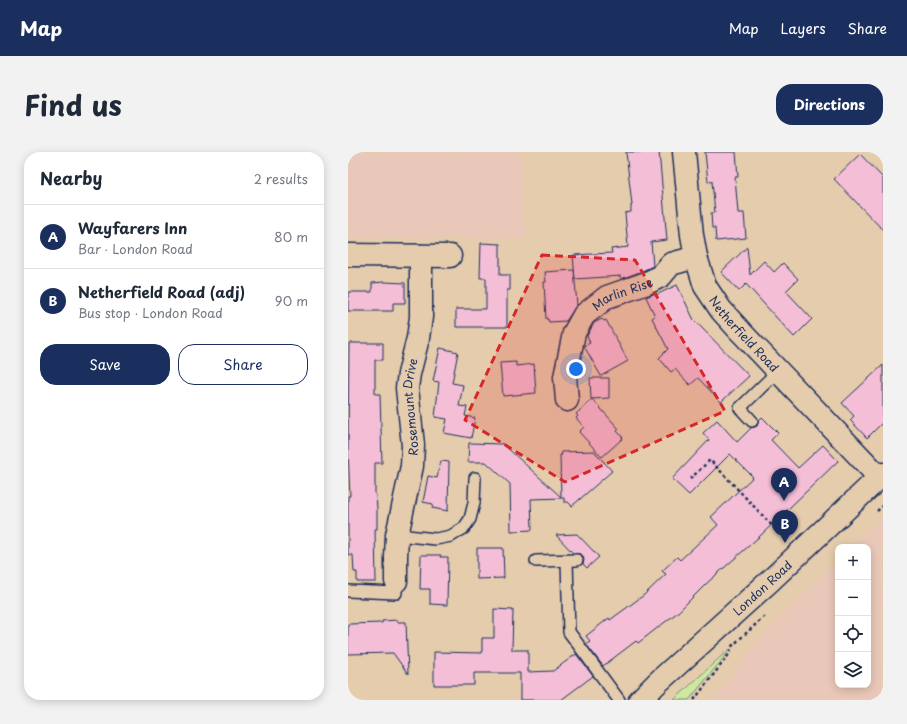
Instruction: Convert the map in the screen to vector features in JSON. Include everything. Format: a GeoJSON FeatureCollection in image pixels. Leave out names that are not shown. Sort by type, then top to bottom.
{"type":"FeatureCollection","features":[{"type":"Feature","properties":{"kind":"street","name":"Netherfield Road"},"geometry":{"type":"LineString","coordinates":[[684,152],[692,235],[696,257],[705,286],[721,310],[778,371],[881,476]]}},
{"type":"Feature","properties":{"kind":"street"},"geometry":{"type":"LineString","coordinates":[[348,255],[450,256]]}},
{"type":"Feature","properties":{"kind":"street","name":"Rosemount Drive"},"geometry":{"type":"LineString","coordinates":[[396,581],[398,535],[412,466],[413,445],[407,388],[418,338],[420,318],[421,256]]}},
{"type":"Feature","properties":{"kind":"street","name":"Marlin Rise"},"geometry":{"type":"LineString","coordinates":[[567,400],[565,377],[574,333],[584,315],[607,297],[661,276],[672,264],[696,257]]}},
{"type":"Feature","properties":{"kind":"street","name":"London Road"},"geometry":{"type":"LineString","coordinates":[[640,700],[771,580],[881,476]]}},
{"type":"Feature","properties":{"kind":"lane"},"geometry":{"type":"LineString","coordinates":[[752,421],[740,408],[778,371]]}},
{"type":"Feature","properties":{"kind":"lane"},"geometry":{"type":"LineString","coordinates":[[398,535],[436,539],[451,536],[464,528],[470,519],[474,503],[475,478]]}},
{"type":"Feature","properties":{"kind":"lane"},"geometry":{"type":"LineString","coordinates":[[536,561],[572,560],[569,632],[619,700]]}},
{"type":"Feature","properties":{"kind":"lane"},"geometry":{"type":"LineString","coordinates":[[348,591],[396,593],[396,581]]}},
{"type":"Feature","properties":{"kind":"path"},"geometry":{"type":"LineString","coordinates":[[690,479],[710,460],[781,535]]}},
{"type":"Feature","properties":{"kind":"path"},"geometry":{"type":"LineString","coordinates":[[694,700],[730,653],[731,647]]}},
{"type":"Feature","properties":{"kind":"highlighted area"},"geometry":{"type":"Polygon","coordinates":[[[542,255],[635,260],[725,411],[565,482],[465,420],[542,255]]]}},
{"type":"Feature","properties":{"kind":"shaded area"},"geometry":{"type":"Polygon","coordinates":[[[348,152],[520,152],[525,238],[348,237],[348,152]]]}},
{"type":"Feature","properties":{"kind":"shaded area"},"geometry":{"type":"Polygon","coordinates":[[[883,515],[883,700],[714,700],[764,634],[835,563],[835,688],[871,688],[871,544],[854,544],[883,515]]]}},
{"type":"Feature","properties":{"kind":"green space"},"geometry":{"type":"Polygon","coordinates":[[[727,651],[728,652],[689,700],[674,700],[727,651]]]}},
{"type":"Feature","properties":{"kind":"building"},"geometry":{"type":"Polygon","coordinates":[[[626,152],[659,152],[667,240],[651,242],[653,266],[642,271],[621,279],[621,276],[575,279],[573,255],[612,253],[611,249],[628,247],[625,213],[631,212],[632,205],[626,152]]]}},
{"type":"Feature","properties":{"kind":"building"},"geometry":{"type":"Polygon","coordinates":[[[705,152],[736,152],[738,177],[735,177],[738,213],[744,213],[746,238],[716,241],[715,228],[712,228],[711,213],[715,213],[712,181],[708,182],[705,152]]]}},
{"type":"Feature","properties":{"kind":"building"},"geometry":{"type":"Polygon","coordinates":[[[860,154],[883,178],[883,230],[834,179],[860,154]]]}},
{"type":"Feature","properties":{"kind":"building"},"geometry":{"type":"Polygon","coordinates":[[[481,243],[500,244],[500,275],[510,275],[510,290],[507,290],[507,327],[456,327],[456,309],[486,309],[486,278],[480,278],[481,243]]]}},
{"type":"Feature","properties":{"kind":"building"},"geometry":{"type":"Polygon","coordinates":[[[747,247],[750,275],[764,261],[774,272],[783,263],[798,279],[786,291],[812,319],[794,337],[746,284],[739,291],[721,272],[747,247]]]}},
{"type":"Feature","properties":{"kind":"building"},"geometry":{"type":"Polygon","coordinates":[[[574,270],[577,305],[566,321],[549,322],[548,319],[546,319],[544,282],[546,282],[545,272],[574,270]]]}},
{"type":"Feature","properties":{"kind":"building"},"geometry":{"type":"Polygon","coordinates":[[[372,283],[405,283],[405,303],[393,303],[393,311],[348,311],[348,292],[372,292],[372,283]]]}},
{"type":"Feature","properties":{"kind":"building"},"geometry":{"type":"Polygon","coordinates":[[[677,285],[694,320],[749,376],[721,402],[698,378],[690,385],[675,369],[671,372],[659,358],[668,349],[652,318],[655,316],[646,297],[656,293],[656,295],[677,285]]]}},
{"type":"Feature","properties":{"kind":"building"},"geometry":{"type":"Polygon","coordinates":[[[602,319],[604,321],[606,320],[628,361],[601,376],[584,346],[590,343],[587,336],[594,323],[602,319]]]}},
{"type":"Feature","properties":{"kind":"building"},"geometry":{"type":"Polygon","coordinates":[[[349,343],[383,343],[383,360],[375,360],[375,394],[380,394],[382,463],[375,463],[375,495],[377,509],[377,529],[375,529],[376,582],[357,582],[357,572],[354,572],[353,555],[348,555],[348,496],[350,496],[348,450],[349,343]]]}},
{"type":"Feature","properties":{"kind":"building"},"geometry":{"type":"Polygon","coordinates":[[[440,348],[458,352],[452,383],[463,385],[459,406],[467,407],[465,416],[475,418],[471,438],[444,433],[447,419],[435,417],[439,382],[433,381],[440,348]]]}},
{"type":"Feature","properties":{"kind":"building"},"geometry":{"type":"Polygon","coordinates":[[[516,362],[516,366],[534,364],[536,393],[503,396],[500,363],[516,362]]]}},
{"type":"Feature","properties":{"kind":"building"},"geometry":{"type":"Polygon","coordinates":[[[883,365],[883,422],[867,438],[850,420],[854,416],[842,403],[883,365]]]}},
{"type":"Feature","properties":{"kind":"building"},"geometry":{"type":"Polygon","coordinates":[[[590,378],[609,378],[609,398],[591,399],[590,378]]]}},
{"type":"Feature","properties":{"kind":"building"},"geometry":{"type":"Polygon","coordinates":[[[592,399],[619,429],[617,431],[623,438],[602,457],[579,432],[584,427],[576,418],[578,416],[576,414],[592,399]]]}},
{"type":"Feature","properties":{"kind":"building"},"geometry":{"type":"Polygon","coordinates":[[[762,417],[778,433],[771,440],[798,468],[823,445],[838,461],[678,612],[638,643],[636,641],[603,666],[586,644],[590,641],[586,636],[609,618],[610,620],[644,595],[666,574],[662,571],[677,557],[680,560],[718,525],[711,517],[753,477],[730,454],[689,495],[672,479],[709,440],[703,433],[717,420],[737,442],[751,428],[757,426],[762,417]]]}},
{"type":"Feature","properties":{"kind":"building"},"geometry":{"type":"Polygon","coordinates":[[[469,443],[503,444],[561,497],[561,452],[594,451],[612,471],[572,506],[568,502],[564,502],[564,498],[531,499],[532,530],[511,531],[510,484],[486,462],[468,462],[469,443]]]}},
{"type":"Feature","properties":{"kind":"building"},"geometry":{"type":"Polygon","coordinates":[[[441,461],[449,462],[448,511],[432,508],[433,504],[423,502],[428,476],[437,478],[441,461]]]}},
{"type":"Feature","properties":{"kind":"building"},"geometry":{"type":"Polygon","coordinates":[[[577,534],[599,557],[587,568],[583,564],[583,556],[573,553],[556,535],[577,534]]]}},
{"type":"Feature","properties":{"kind":"building"},"geometry":{"type":"Polygon","coordinates":[[[477,548],[503,548],[504,578],[477,579],[477,548]]]}},
{"type":"Feature","properties":{"kind":"building"},"geometry":{"type":"Polygon","coordinates":[[[421,555],[441,555],[440,557],[448,557],[447,605],[430,604],[430,589],[420,589],[421,555]]]}},
{"type":"Feature","properties":{"kind":"building"},"geometry":{"type":"Polygon","coordinates":[[[494,609],[513,610],[512,650],[528,650],[528,672],[553,671],[576,654],[593,676],[561,700],[520,700],[520,673],[474,673],[474,685],[434,685],[434,652],[482,653],[482,638],[494,638],[494,609]]]}},
{"type":"Feature","properties":{"kind":"building"},"geometry":{"type":"Polygon","coordinates":[[[397,620],[397,622],[406,622],[408,674],[393,653],[348,654],[348,624],[382,623],[382,621],[397,620]]]}},
{"type":"Feature","properties":{"kind":"place","name":"Wayfarers Inn"},"geometry":{"type":"Point","coordinates":[784,501]}},
{"type":"Feature","properties":{"kind":"place","name":"Netherfield Road (adj)"},"geometry":{"type":"Point","coordinates":[785,543]}}]}
